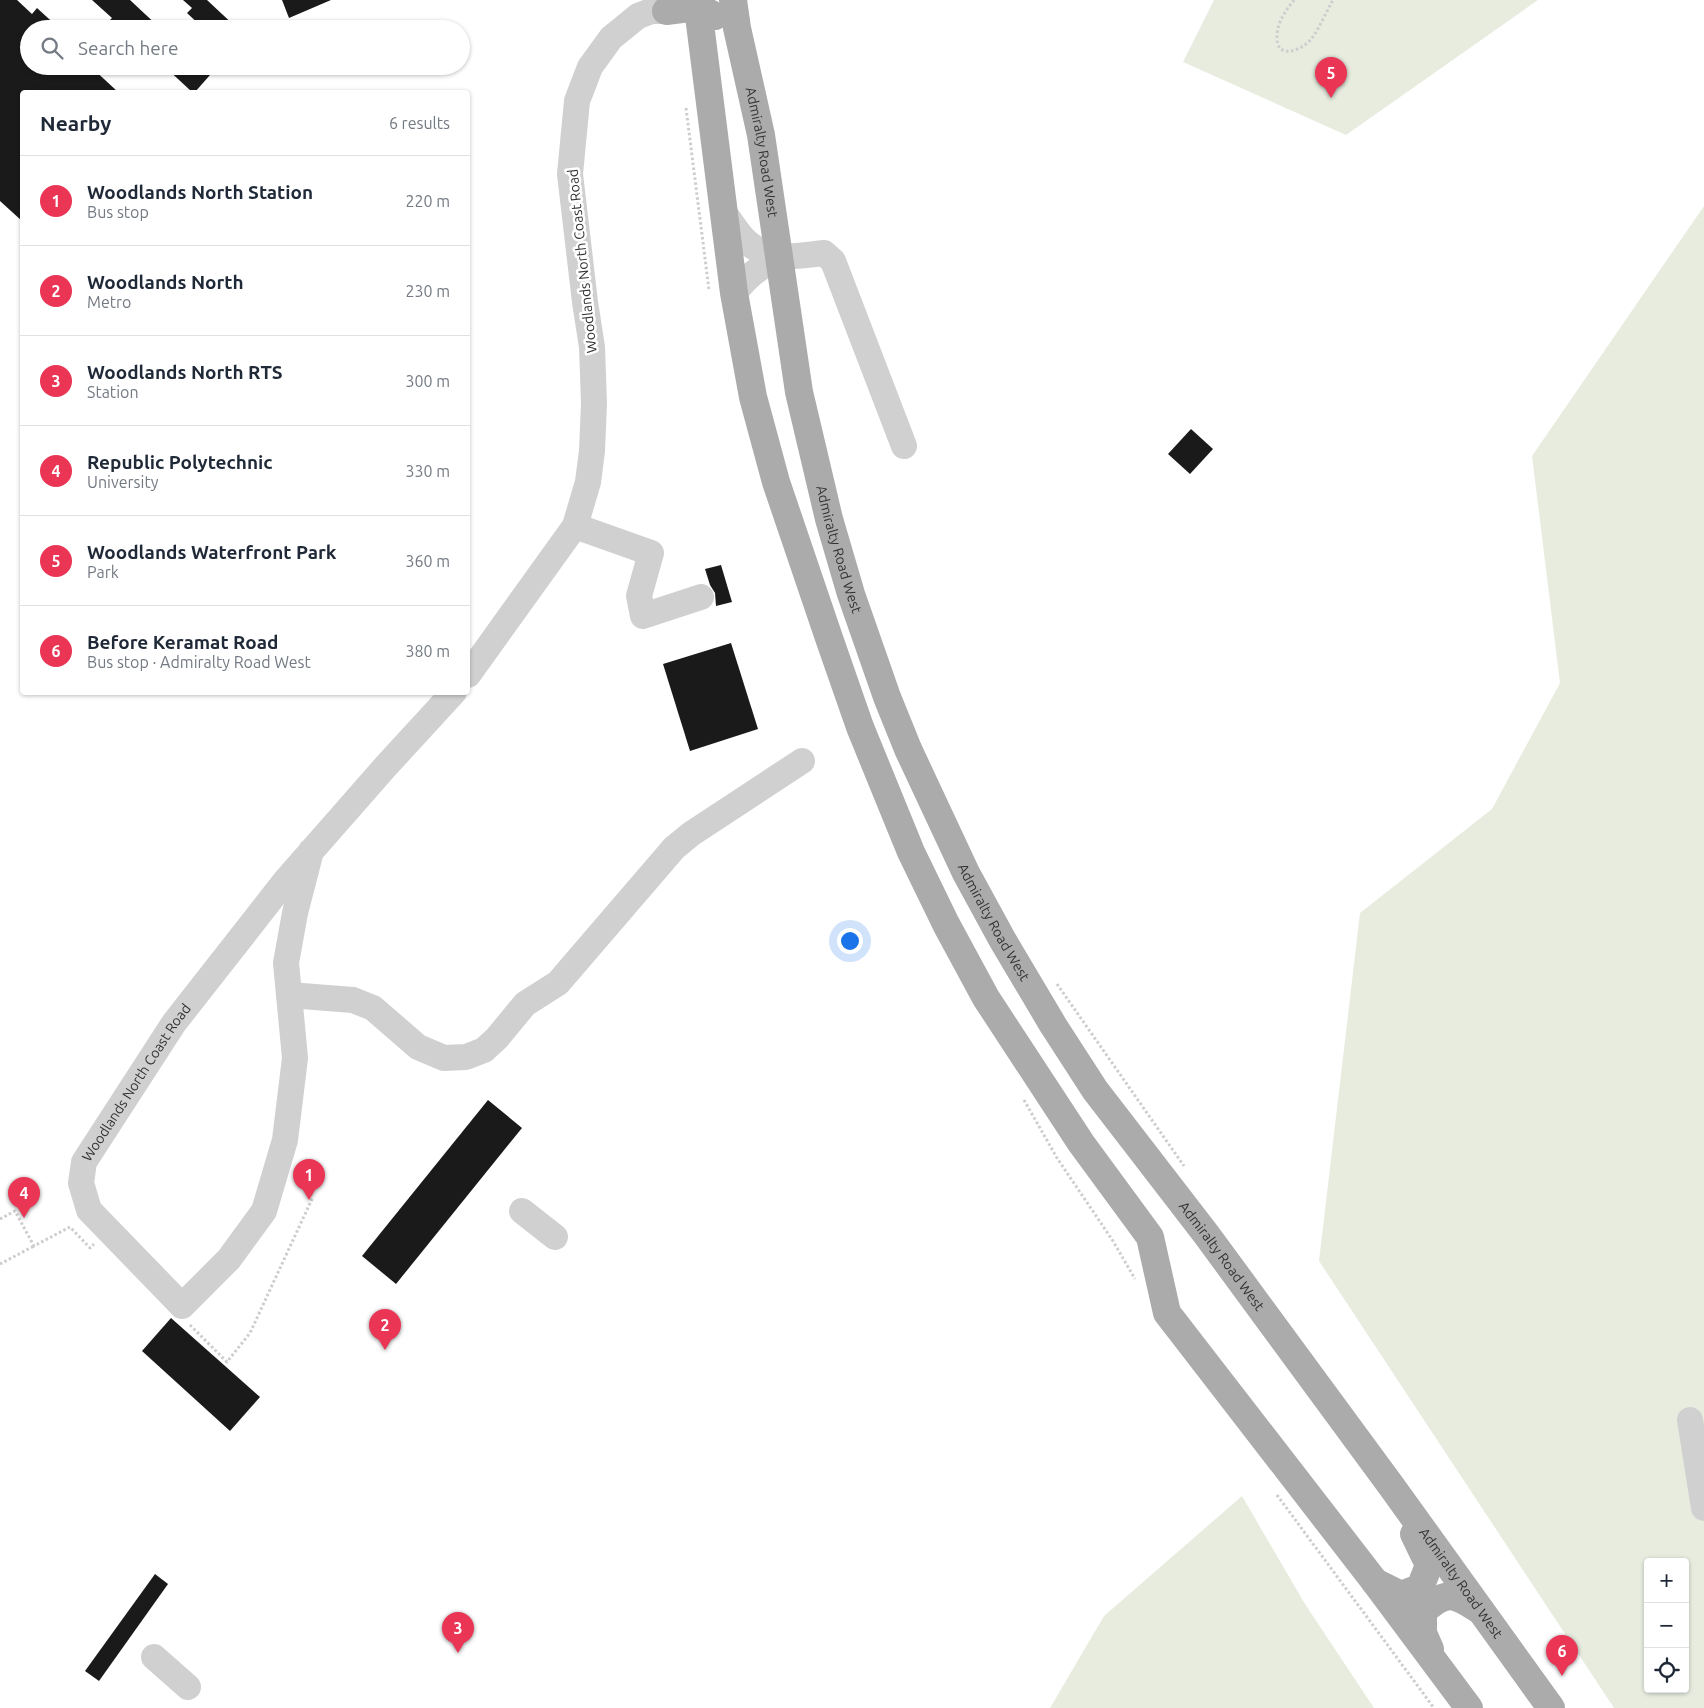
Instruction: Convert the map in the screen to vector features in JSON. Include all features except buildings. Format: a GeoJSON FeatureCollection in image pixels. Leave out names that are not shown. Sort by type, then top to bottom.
{"type":"FeatureCollection","features":[{"type":"Feature","properties":{"kind":"main road","name":"Admiralty Road West"},"geometry":{"type":"LineString","coordinates":[[733,0],[737,28],[761,135],[799,392],[829,520],[851,594],[886,698],[966,873],[1042,1008],[1095,1090],[1206,1234],[1551,1708]]}},
{"type":"Feature","properties":{"kind":"main road"},"geometry":{"type":"LineString","coordinates":[[688,4],[737,28]]}},
{"type":"Feature","properties":{"kind":"main road"},"geometry":{"type":"LineString","coordinates":[[688,4],[714,140],[734,293],[753,397],[776,482],[860,727],[911,852],[946,924],[986,998],[1054,1104],[1150,1237],[1167,1313],[1375,1582],[1469,1708]]}},
{"type":"Feature","properties":{"kind":"main road"},"geometry":{"type":"LineString","coordinates":[[1375,1582],[1401,1595],[1420,1588],[1429,1565],[1392,1487]]}},
{"type":"Feature","properties":{"kind":"main road"},"geometry":{"type":"LineString","coordinates":[[1436,1664],[1423,1633],[1423,1611],[1438,1598],[1458,1596],[1482,1612]]}},
{"type":"Feature","properties":{"kind":"street","name":"Woodlands North Coast Road"},"geometry":{"type":"LineString","coordinates":[[470,672],[575,526],[588,482],[592,451],[594,403],[592,347],[570,174],[578,101],[590,67],[611,38],[638,16],[651,11],[688,4]]}},
{"type":"Feature","properties":{"kind":"street"},"geometry":{"type":"LineString","coordinates":[[725,214],[745,241],[761,253],[779,258]]}},
{"type":"Feature","properties":{"kind":"street"},"geometry":{"type":"LineString","coordinates":[[734,293],[749,275],[765,264],[779,258],[824,253],[829,256],[833,261],[904,446]]}},
{"type":"Feature","properties":{"kind":"street"},"geometry":{"type":"LineString","coordinates":[[575,526],[651,553],[639,596],[643,616],[702,597]]}},
{"type":"Feature","properties":{"kind":"street","name":"Woodlands North Coast Road"},"geometry":{"type":"LineString","coordinates":[[311,851],[295,912],[286,963],[295,1058],[285,1140],[264,1211],[229,1259],[182,1306],[89,1210],[82,1183],[84,1162],[174,1024],[286,880],[311,851],[451,695]]}},
{"type":"Feature","properties":{"kind":"street"},"geometry":{"type":"LineString","coordinates":[[289,995],[353,1000],[372,1008],[418,1047],[444,1058],[466,1057],[484,1050],[498,1038],[525,1004],[558,983],[674,848],[691,834],[802,762]]}},
{"type":"Feature","properties":{"kind":"street"},"geometry":{"type":"LineString","coordinates":[[522,1211],[555,1237]]}},
{"type":"Feature","properties":{"kind":"street"},"geometry":{"type":"LineString","coordinates":[[1690,1420],[1704,1508]]}},
{"type":"Feature","properties":{"kind":"street"},"geometry":{"type":"LineString","coordinates":[[154,1657],[188,1687]]}},
{"type":"Feature","properties":{"kind":"path"},"geometry":{"type":"LineString","coordinates":[[1294,0],[1284,14],[1277,37],[1280,47],[1286,52],[1295,51],[1312,38],[1333,0]]}},
{"type":"Feature","properties":{"kind":"path"},"geometry":{"type":"LineString","coordinates":[[1053,978],[1188,1171]]}},
{"type":"Feature","properties":{"kind":"path"},"geometry":{"type":"LineString","coordinates":[[0,1264],[34,1246]]}},
{"type":"Feature","properties":{"kind":"shaded area"},"geometry":{"type":"Polygon","coordinates":[[[1214,0],[1538,0],[1346,135],[1183,62],[1214,0]]]}},
{"type":"Feature","properties":{"kind":"shaded area"},"geometry":{"type":"Polygon","coordinates":[[[1704,206],[1704,1708],[1614,1708],[1319,1261],[1360,913],[1492,809],[1560,683],[1532,456],[1704,206]]]}},
{"type":"Feature","properties":{"kind":"shaded area"},"geometry":{"type":"Polygon","coordinates":[[[1242,1496],[1305,1604],[1374,1708],[1050,1708],[1104,1616],[1242,1496]]]}},
{"type":"Feature","properties":{"kind":"place","name":"Woodlands Waterfront Park"},"geometry":{"type":"Point","coordinates":[1331,98]}},
{"type":"Feature","properties":{"kind":"place","name":"Woodlands North Station"},"geometry":{"type":"Point","coordinates":[309,1200]}},
{"type":"Feature","properties":{"kind":"place","name":"Republic Polytechnic"},"geometry":{"type":"Point","coordinates":[24,1218]}},
{"type":"Feature","properties":{"kind":"place","name":"Woodlands North"},"geometry":{"type":"Point","coordinates":[385,1350]}},
{"type":"Feature","properties":{"kind":"place","name":"Woodlands North RTS"},"geometry":{"type":"Point","coordinates":[458,1653]}},
{"type":"Feature","properties":{"kind":"place","name":"Before Keramat Road"},"geometry":{"type":"Point","coordinates":[1562,1676]}}]}
